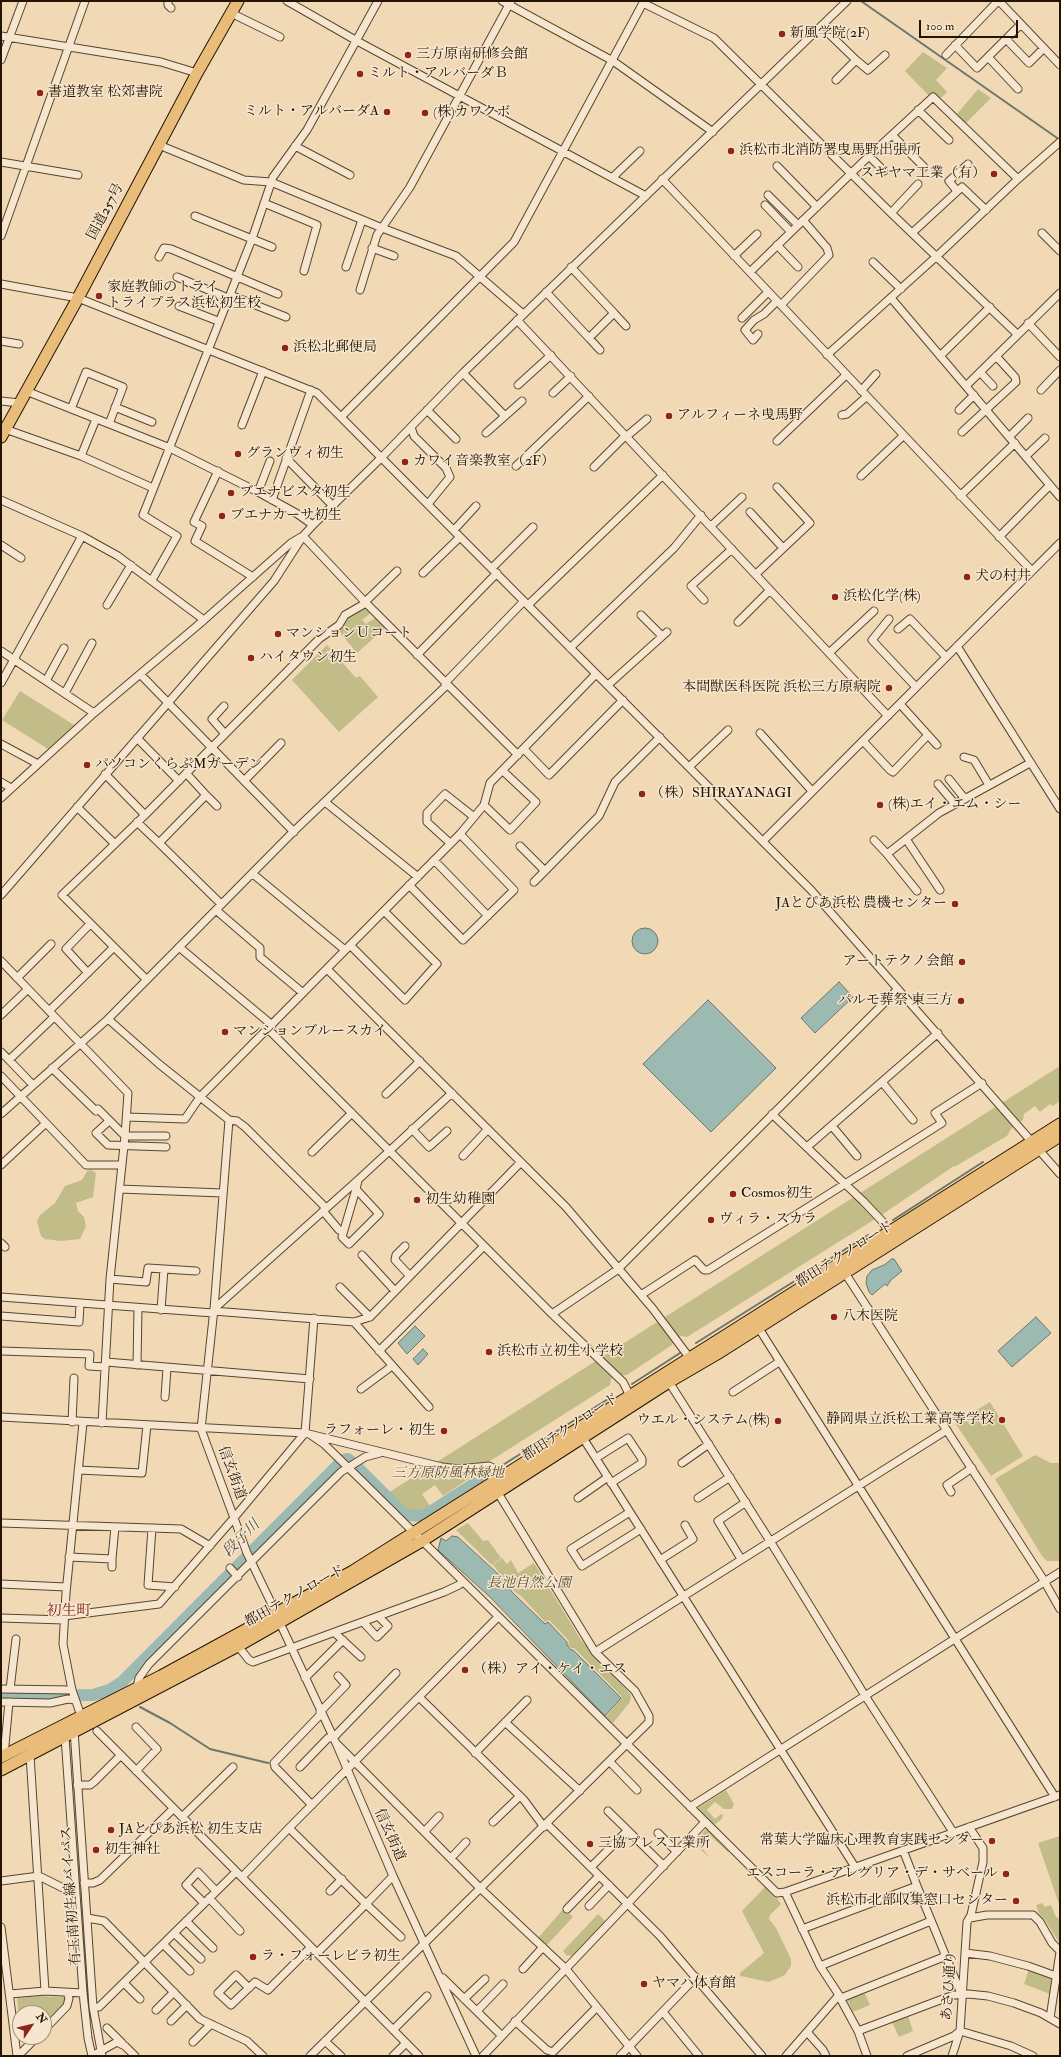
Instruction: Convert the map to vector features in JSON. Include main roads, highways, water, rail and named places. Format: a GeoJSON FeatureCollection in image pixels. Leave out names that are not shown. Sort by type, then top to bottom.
{"type":"FeatureCollection","features":[{"type":"Feature","properties":{"kind":"highway","name":"国道257号"},"geometry":{"type":"LineString","coordinates":[[3,433],[78,298],[197,73],[238,1]]}},
{"type":"Feature","properties":{"kind":"highway","name":"都田テクノロード"},"geometry":{"type":"LineString","coordinates":[[418,1538],[496,1473],[669,1382],[758,1327],[845,1273],[1035,1146],[1060,1124]]}},
{"type":"Feature","properties":{"kind":"highway","name":"都田テクノロード"},"geometry":{"type":"LineString","coordinates":[[1,1770],[238,1646],[278,1618],[353,1571],[418,1538],[498,1492],[583,1438],[689,1357],[889,1232],[1035,1146],[1060,1136]]}},
{"type":"Feature","properties":{"kind":"highway","name":"都田テクノロード"},"geometry":{"type":"LineString","coordinates":[[3,1757],[137,1687],[278,1618]]}},
{"type":"Feature","properties":{"kind":"water"},"geometry":{"type":"Polygon","coordinates":[[[645,928],[654,932],[658,941],[654,950],[645,954],[636,950],[632,941],[636,932],[645,928]]]}},
{"type":"Feature","properties":{"kind":"water"},"geometry":{"type":"Polygon","coordinates":[[[839,982],[853,997],[815,1033],[801,1018],[839,982]]]}},
{"type":"Feature","properties":{"kind":"water"},"geometry":{"type":"Polygon","coordinates":[[[708,1000],[776,1068],[711,1132],[643,1064],[708,1000]]]}},
{"type":"Feature","properties":{"kind":"water"},"geometry":{"type":"Polygon","coordinates":[[[894,1259],[902,1271],[891,1280],[887,1286],[885,1284],[872,1295],[869,1292],[866,1283],[867,1276],[872,1270],[884,1265],[894,1259]]]}},
{"type":"Feature","properties":{"kind":"water"},"geometry":{"type":"Polygon","coordinates":[[[1036,1317],[1051,1333],[1012,1367],[998,1351],[1036,1317]]]}},
{"type":"Feature","properties":{"kind":"water"},"geometry":{"type":"Polygon","coordinates":[[[415,1326],[425,1336],[407,1354],[398,1343],[415,1326]]]}},
{"type":"Feature","properties":{"kind":"water"},"geometry":{"type":"Polygon","coordinates":[[[423,1349],[428,1354],[418,1365],[413,1359],[423,1349]]]}},
{"type":"Feature","properties":{"kind":"water"},"geometry":{"type":"Polygon","coordinates":[[[452,1536],[458,1537],[497,1573],[513,1593],[545,1624],[548,1622],[567,1642],[567,1645],[571,1650],[573,1650],[621,1698],[605,1716],[490,1597],[438,1550],[441,1538],[446,1541],[452,1536]]]}},
{"type":"Feature","properties":{"kind":"waterway"},"geometry":{"type":"LineString","coordinates":[[861,1],[1060,140]]}},
{"type":"Feature","properties":{"kind":"waterway"},"geometry":{"type":"LineString","coordinates":[[893,1220],[983,1162]]}},
{"type":"Feature","properties":{"kind":"waterway"},"geometry":{"type":"LineString","coordinates":[[696,1343],[868,1235]]}},
{"type":"Feature","properties":{"kind":"waterway"},"geometry":{"type":"LineString","coordinates":[[632,1384],[680,1353]]}},
{"type":"Feature","properties":{"kind":"waterway"},"geometry":{"type":"LineString","coordinates":[[498,1468],[613,1396]]}},
{"type":"Feature","properties":{"kind":"waterway","name":"段子川"},"geometry":{"type":"LineString","coordinates":[[1,1694],[28,1696],[93,1695],[109,1690],[122,1682],[343,1460],[348,1459],[405,1515],[424,1516],[491,1473]]}},
{"type":"Feature","properties":{"kind":"waterway"},"geometry":{"type":"LineString","coordinates":[[140,1707],[170,1723],[210,1749],[268,1763]]}},
{"type":"Feature","properties":{"kind":"place","name":"新風学院(2F)"},"geometry":{"type":"Point","coordinates":[782,34]}},
{"type":"Feature","properties":{"kind":"place","name":"三方原南研修会館"},"geometry":{"type":"Point","coordinates":[408,55]}},
{"type":"Feature","properties":{"kind":"place","name":"ミルト・アルバーダＢ"},"geometry":{"type":"Point","coordinates":[360,74]}},
{"type":"Feature","properties":{"kind":"place","name":"書道教室 松郊書院"},"geometry":{"type":"Point","coordinates":[40,93]}},
{"type":"Feature","properties":{"kind":"place","name":"ミルト・アルバーダA"},"geometry":{"type":"Point","coordinates":[387,112]}},
{"type":"Feature","properties":{"kind":"place","name":"(株)カワクボ"},"geometry":{"type":"Point","coordinates":[425,113]}},
{"type":"Feature","properties":{"kind":"place","name":"浜松市北消防署曳馬野出張所"},"geometry":{"type":"Point","coordinates":[731,151]}},
{"type":"Feature","properties":{"kind":"place","name":"スギヤマ工業（有）"},"geometry":{"type":"Point","coordinates":[994,174]}},
{"type":"Feature","properties":{"kind":"place","name":"家庭教師のトライ トライプラス浜松初生校"},"geometry":{"type":"Point","coordinates":[99,296]}},
{"type":"Feature","properties":{"kind":"place","name":"浜松北郵便局"},"geometry":{"type":"Point","coordinates":[285,348]}},
{"type":"Feature","properties":{"kind":"place","name":"アルフィーネ曵馬野"},"geometry":{"type":"Point","coordinates":[669,416]}},
{"type":"Feature","properties":{"kind":"place","name":"グランヴィ初生"},"geometry":{"type":"Point","coordinates":[238,454]}},
{"type":"Feature","properties":{"kind":"place","name":"カワイ音楽教室（2F）"},"geometry":{"type":"Point","coordinates":[405,462]}},
{"type":"Feature","properties":{"kind":"place","name":"ブエナビスタ初生"},"geometry":{"type":"Point","coordinates":[231,493]}},
{"type":"Feature","properties":{"kind":"place","name":"ブエナカーサ初生"},"geometry":{"type":"Point","coordinates":[222,516]}},
{"type":"Feature","properties":{"kind":"place","name":"犬の村井"},"geometry":{"type":"Point","coordinates":[967,577]}},
{"type":"Feature","properties":{"kind":"place","name":"浜松化学(株)"},"geometry":{"type":"Point","coordinates":[835,597]}},
{"type":"Feature","properties":{"kind":"place","name":"マンションＵコート"},"geometry":{"type":"Point","coordinates":[278,634]}},
{"type":"Feature","properties":{"kind":"place","name":"ハイタウン初生"},"geometry":{"type":"Point","coordinates":[251,658]}},
{"type":"Feature","properties":{"kind":"place","name":"本間獣医科医院 浜松三方原病院"},"geometry":{"type":"Point","coordinates":[889,688]}},
{"type":"Feature","properties":{"kind":"place","name":"パソコンくらぶMガーデン"},"geometry":{"type":"Point","coordinates":[87,765]}},
{"type":"Feature","properties":{"kind":"place","name":"（株）SHIRAYANAGI"},"geometry":{"type":"Point","coordinates":[642,794]}},
{"type":"Feature","properties":{"kind":"place","name":"(株)エイ・エム・シー"},"geometry":{"type":"Point","coordinates":[880,805]}},
{"type":"Feature","properties":{"kind":"place","name":"JAとぴあ浜松 農機センター"},"geometry":{"type":"Point","coordinates":[955,904]}},
{"type":"Feature","properties":{"kind":"place","name":"アートテクノ会館"},"geometry":{"type":"Point","coordinates":[962,962]}},
{"type":"Feature","properties":{"kind":"place","name":"パルモ葬祭 東三方"},"geometry":{"type":"Point","coordinates":[961,1001]}},
{"type":"Feature","properties":{"kind":"place","name":"マンションブルースカイ"},"geometry":{"type":"Point","coordinates":[225,1032]}},
{"type":"Feature","properties":{"kind":"place","name":"Cosmos初生"},"geometry":{"type":"Point","coordinates":[733,1194]}},
{"type":"Feature","properties":{"kind":"place","name":"初生幼稚園"},"geometry":{"type":"Point","coordinates":[417,1200]}},
{"type":"Feature","properties":{"kind":"place","name":"ヴィラ・スカラ"},"geometry":{"type":"Point","coordinates":[711,1220]}},
{"type":"Feature","properties":{"kind":"place","name":"八木医院"},"geometry":{"type":"Point","coordinates":[834,1317]}},
{"type":"Feature","properties":{"kind":"place","name":"浜松市立初生小学校"},"geometry":{"type":"Point","coordinates":[489,1352]}},
{"type":"Feature","properties":{"kind":"place","name":"静岡県立浜松工業高等学校"},"geometry":{"type":"Point","coordinates":[1002,1420]}},
{"type":"Feature","properties":{"kind":"place","name":"ウエル・システム(株)"},"geometry":{"type":"Point","coordinates":[778,1421]}},
{"type":"Feature","properties":{"kind":"place","name":"ラフォーレ・初生"},"geometry":{"type":"Point","coordinates":[444,1431]}},
{"type":"Feature","properties":{"kind":"place","name":"（株）アイ・ケイ・エス"},"geometry":{"type":"Point","coordinates":[465,1670]}},
{"type":"Feature","properties":{"kind":"place","name":"JAとぴあ浜松 初生支店"},"geometry":{"type":"Point","coordinates":[111,1830]}},
{"type":"Feature","properties":{"kind":"place","name":"常葉大学臨床心理教育実践センター"},"geometry":{"type":"Point","coordinates":[992,1841]}},
{"type":"Feature","properties":{"kind":"place","name":"三協プレス工業所"},"geometry":{"type":"Point","coordinates":[590,1844]}},
{"type":"Feature","properties":{"kind":"place","name":"初生神社"},"geometry":{"type":"Point","coordinates":[96,1850]}},
{"type":"Feature","properties":{"kind":"place","name":"エスコーラ・アレグリア・デ・サベール"},"geometry":{"type":"Point","coordinates":[1006,1874]}},
{"type":"Feature","properties":{"kind":"place","name":"浜松市北部収集窓口センター"},"geometry":{"type":"Point","coordinates":[1016,1901]}},
{"type":"Feature","properties":{"kind":"place","name":"ラ・フォーレビラ初生"},"geometry":{"type":"Point","coordinates":[253,1957]}},
{"type":"Feature","properties":{"kind":"place","name":"ヤマハ体育館"},"geometry":{"type":"Point","coordinates":[644,1984]}},
{"type":"Feature","properties":{"kind":"district","name":"初生町"},"geometry":{"type":"Point","coordinates":[69,1612]}},
{"type":"Feature","properties":{"kind":"park label","name":"三方原防風林緑地"},"geometry":{"type":"Point","coordinates":[448,1474]}},
{"type":"Feature","properties":{"kind":"park label","name":"長池自然公園"},"geometry":{"type":"Point","coordinates":[529,1584]}}]}
